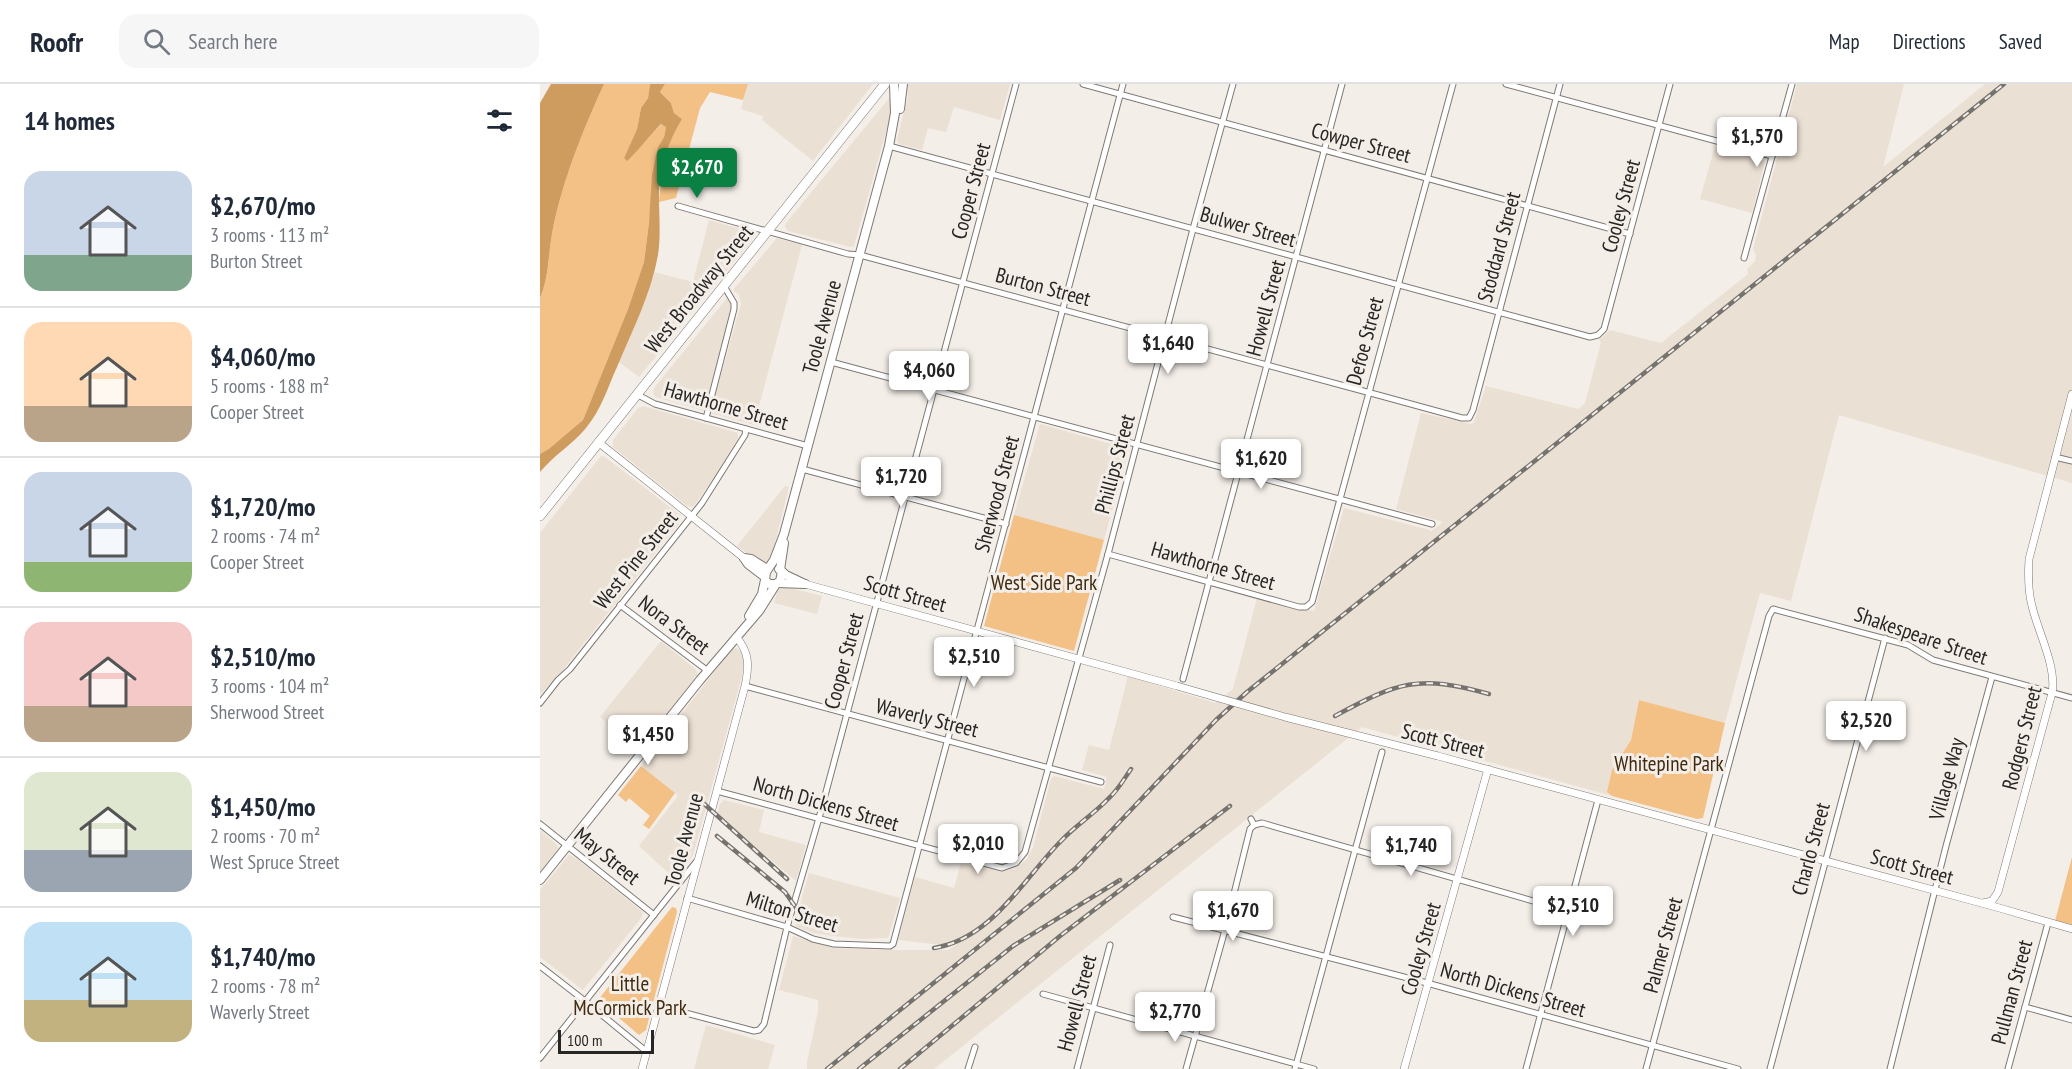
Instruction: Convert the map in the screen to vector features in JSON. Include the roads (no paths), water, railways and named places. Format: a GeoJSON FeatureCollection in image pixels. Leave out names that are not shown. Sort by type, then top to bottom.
{"type":"FeatureCollection","features":[{"type":"Feature","properties":{"kind":"main road","name":"West Broadway Street"},"geometry":{"type":"LineString","coordinates":[[540,516],[885,84]]}},
{"type":"Feature","properties":{"kind":"main road","name":"Toole Avenue"},"geometry":{"type":"LineString","coordinates":[[893,129],[896,104],[894,84]]}},
{"type":"Feature","properties":{"kind":"main road","name":"Toole Avenue"},"geometry":{"type":"LineString","coordinates":[[746,625],[762,594],[767,573],[784,534],[899,111],[903,84]]}},
{"type":"Feature","properties":{"kind":"main road","name":"Toole Avenue"},"geometry":{"type":"LineString","coordinates":[[736,637],[759,611],[777,584],[781,571],[784,534]]}},
{"type":"Feature","properties":{"kind":"main road"},"geometry":{"type":"LineString","coordinates":[[744,558],[748,564],[767,573],[781,571],[805,584]]}},
{"type":"Feature","properties":{"kind":"main road"},"geometry":{"type":"LineString","coordinates":[[767,573],[770,584],[805,584]]}},
{"type":"Feature","properties":{"kind":"main road"},"geometry":{"type":"LineString","coordinates":[[540,880],[736,637]]}},
{"type":"Feature","properties":{"kind":"street","name":"Cooper Street"},"geometry":{"type":"LineString","coordinates":[[659,1006],[754,1032],[764,1024],[787,927],[819,818],[1016,84]]}},
{"type":"Feature","properties":{"kind":"street","name":"Cowper Street"},"geometry":{"type":"LineString","coordinates":[[1083,84],[1630,234]]}},
{"type":"Feature","properties":{"kind":"street","name":"Sherwood Street"},"geometry":{"type":"LineString","coordinates":[[890,946],[893,944],[1123,84]]}},
{"type":"Feature","properties":{"kind":"street","name":"Phillips Street"},"geometry":{"type":"LineString","coordinates":[[1025,852],[1138,444],[1233,84]]}},
{"type":"Feature","properties":{"kind":"street","name":"Howell Street"},"geometry":{"type":"LineString","coordinates":[[1183,679],[1342,84]]}},
{"type":"Feature","properties":{"kind":"street","name":"Defoe Street"},"geometry":{"type":"LineString","coordinates":[[1308,606],[1314,597],[1453,84]]}},
{"type":"Feature","properties":{"kind":"street"},"geometry":{"type":"LineString","coordinates":[[1506,84],[1772,156]]}},
{"type":"Feature","properties":{"kind":"street","name":"Stoddard Street"},"geometry":{"type":"LineString","coordinates":[[1469,418],[1560,84]]}},
{"type":"Feature","properties":{"kind":"street","name":"Cooley Street"},"geometry":{"type":"LineString","coordinates":[[1598,335],[1604,328],[1670,84]]}},
{"type":"Feature","properties":{"kind":"street"},"geometry":{"type":"LineString","coordinates":[[1744,258],[1792,84]]}},
{"type":"Feature","properties":{"kind":"street","name":"Bulwer Street"},"geometry":{"type":"LineString","coordinates":[[889,146],[1588,337],[1598,335]]}},
{"type":"Feature","properties":{"kind":"street","name":"Burton Street"},"geometry":{"type":"LineString","coordinates":[[678,206],[848,254],[860,255],[963,282],[1267,366],[1469,418]]}},
{"type":"Feature","properties":{"kind":"street"},"geometry":{"type":"LineString","coordinates":[[706,418],[734,309],[734,303],[724,286]]}},
{"type":"Feature","properties":{"kind":"street"},"geometry":{"type":"LineString","coordinates":[[831,362],[1432,524]]}},
{"type":"Feature","properties":{"kind":"street","name":"Rodgers Street"},"geometry":{"type":"LineString","coordinates":[[1981,903],[1992,901],[1998,892],[2052,693],[2053,676],[2034,617],[2028,580],[2031,547],[2072,394]]}},
{"type":"Feature","properties":{"kind":"street","name":"Hawthorne Street"},"geometry":{"type":"LineString","coordinates":[[638,395],[655,404],[808,446]]}},
{"type":"Feature","properties":{"kind":"street","name":"West Pine Street"},"geometry":{"type":"LineString","coordinates":[[540,703],[570,669],[691,517],[721,476],[745,435],[746,429]]}},
{"type":"Feature","properties":{"kind":"street"},"geometry":{"type":"LineString","coordinates":[[598,442],[744,558]]}},
{"type":"Feature","properties":{"kind":"street"},"geometry":{"type":"LineString","coordinates":[[2055,457],[2072,461]]}},
{"type":"Feature","properties":{"kind":"street"},"geometry":{"type":"LineString","coordinates":[[802,469],[1006,524]]}},
{"type":"Feature","properties":{"kind":"street","name":"Hawthorne Street"},"geometry":{"type":"LineString","coordinates":[[1108,554],[1299,607],[1308,606]]}},
{"type":"Feature","properties":{"kind":"street","name":"Scott Street"},"geometry":{"type":"LineString","coordinates":[[805,584],[1285,717],[1825,860],[2072,930]]}},
{"type":"Feature","properties":{"kind":"street","name":"Nora Street"},"geometry":{"type":"LineString","coordinates":[[620,605],[708,671]]}},
{"type":"Feature","properties":{"kind":"street","name":"Shakespeare Street"},"geometry":{"type":"LineString","coordinates":[[1712,830],[1771,611],[1776,609],[1908,645],[1933,660],[2072,698]]}},
{"type":"Feature","properties":{"kind":"street","name":"Toole Avenue"},"geometry":{"type":"LineString","coordinates":[[642,1069],[745,686],[748,657],[744,645],[736,637]]}},
{"type":"Feature","properties":{"kind":"street","name":"Charlo Street"},"geometry":{"type":"LineString","coordinates":[[1770,1069],[1885,638]]}},
{"type":"Feature","properties":{"kind":"street","name":"Village Way"},"geometry":{"type":"LineString","coordinates":[[1936,891],[1992,677]]}},
{"type":"Feature","properties":{"kind":"street","name":"Waverly Street"},"geometry":{"type":"LineString","coordinates":[[745,686],[1101,782]]}},
{"type":"Feature","properties":{"kind":"street"},"geometry":{"type":"LineString","coordinates":[[1295,1066],[1382,752]]}},
{"type":"Feature","properties":{"kind":"street","name":"Cooley Street"},"geometry":{"type":"LineString","coordinates":[[1404,1069],[1488,769]]}},
{"type":"Feature","properties":{"kind":"street","name":"North Dickens Street"},"geometry":{"type":"LineString","coordinates":[[717,791],[1002,868],[1016,863],[1025,852]]}},
{"type":"Feature","properties":{"kind":"street"},"geometry":{"type":"LineString","coordinates":[[1526,1069],[1598,800]]}},
{"type":"Feature","properties":{"kind":"street"},"geometry":{"type":"LineString","coordinates":[[1186,1069],[1253,822],[1568,911]]}},
{"type":"Feature","properties":{"kind":"street","name":"May Street"},"geometry":{"type":"LineString","coordinates":[[540,824],[654,915]]}},
{"type":"Feature","properties":{"kind":"street","name":"Palmer Street"},"geometry":{"type":"LineString","coordinates":[[1647,1069],[1712,830]]}},
{"type":"Feature","properties":{"kind":"street"},"geometry":{"type":"LineString","coordinates":[[540,1058],[697,862]]}},
{"type":"Feature","properties":{"kind":"street"},"geometry":{"type":"LineString","coordinates":[[1890,1069],[1936,891]]}},
{"type":"Feature","properties":{"kind":"street","name":"Milton Street"},"geometry":{"type":"LineString","coordinates":[[687,898],[787,927],[813,939],[834,944],[890,946]]}},
{"type":"Feature","properties":{"kind":"street","name":"North Dickens Street"},"geometry":{"type":"LineString","coordinates":[[1173,917],[1324,958],[1428,983],[1738,1069]]}},
{"type":"Feature","properties":{"kind":"street","name":"Pullman Street"},"geometry":{"type":"LineString","coordinates":[[2008,1069],[2048,923]]}},
{"type":"Feature","properties":{"kind":"street","name":"Howell Street"},"geometry":{"type":"LineString","coordinates":[[1077,1069],[1110,945]]}},
{"type":"Feature","properties":{"kind":"street"},"geometry":{"type":"LineString","coordinates":[[540,966],[585,1000],[646,1052]]}},
{"type":"Feature","properties":{"kind":"street"},"geometry":{"type":"LineString","coordinates":[[1043,994],[1295,1066],[1314,1069]]}},
{"type":"Feature","properties":{"kind":"street"},"geometry":{"type":"LineString","coordinates":[[2025,1007],[2072,1020]]}},
{"type":"Feature","properties":{"kind":"street"},"geometry":{"type":"LineString","coordinates":[[968,1069],[975,1047]]}},
{"type":"Feature","properties":{"kind":"railway"},"geometry":{"type":"LineString","coordinates":[[827,1069],[1076,868],[1216,720],[1247,692],[2004,84]]}},
{"type":"Feature","properties":{"kind":"railway"},"geometry":{"type":"LineString","coordinates":[[1335,716],[1376,695],[1409,685],[1444,684],[1489,694]]}},
{"type":"Feature","properties":{"kind":"railway"},"geometry":{"type":"LineString","coordinates":[[934,948],[955,942],[973,933],[990,920],[1061,841],[1112,795],[1131,769]]}},
{"type":"Feature","properties":{"kind":"railway"},"geometry":{"type":"LineString","coordinates":[[701,801],[787,879]]}},
{"type":"Feature","properties":{"kind":"railway"},"geometry":{"type":"LineString","coordinates":[[900,1069],[1060,936],[1230,806]]}},
{"type":"Feature","properties":{"kind":"railway"},"geometry":{"type":"LineString","coordinates":[[717,836],[785,892],[808,925]]}},
{"type":"Feature","properties":{"kind":"railway"},"geometry":{"type":"LineString","coordinates":[[859,1069],[1013,946],[1120,880]]}},
{"type":"Feature","properties":{"kind":"park label","name":"West Side Park"},"geometry":{"type":"Point","coordinates":[1044,583]}},
{"type":"Feature","properties":{"kind":"park label","name":"Whitepine Park"},"geometry":{"type":"Point","coordinates":[1669,764]}},
{"type":"Feature","properties":{"kind":"park label","name":"Little McCormick Park"},"geometry":{"type":"Point","coordinates":[630,996]}}]}
